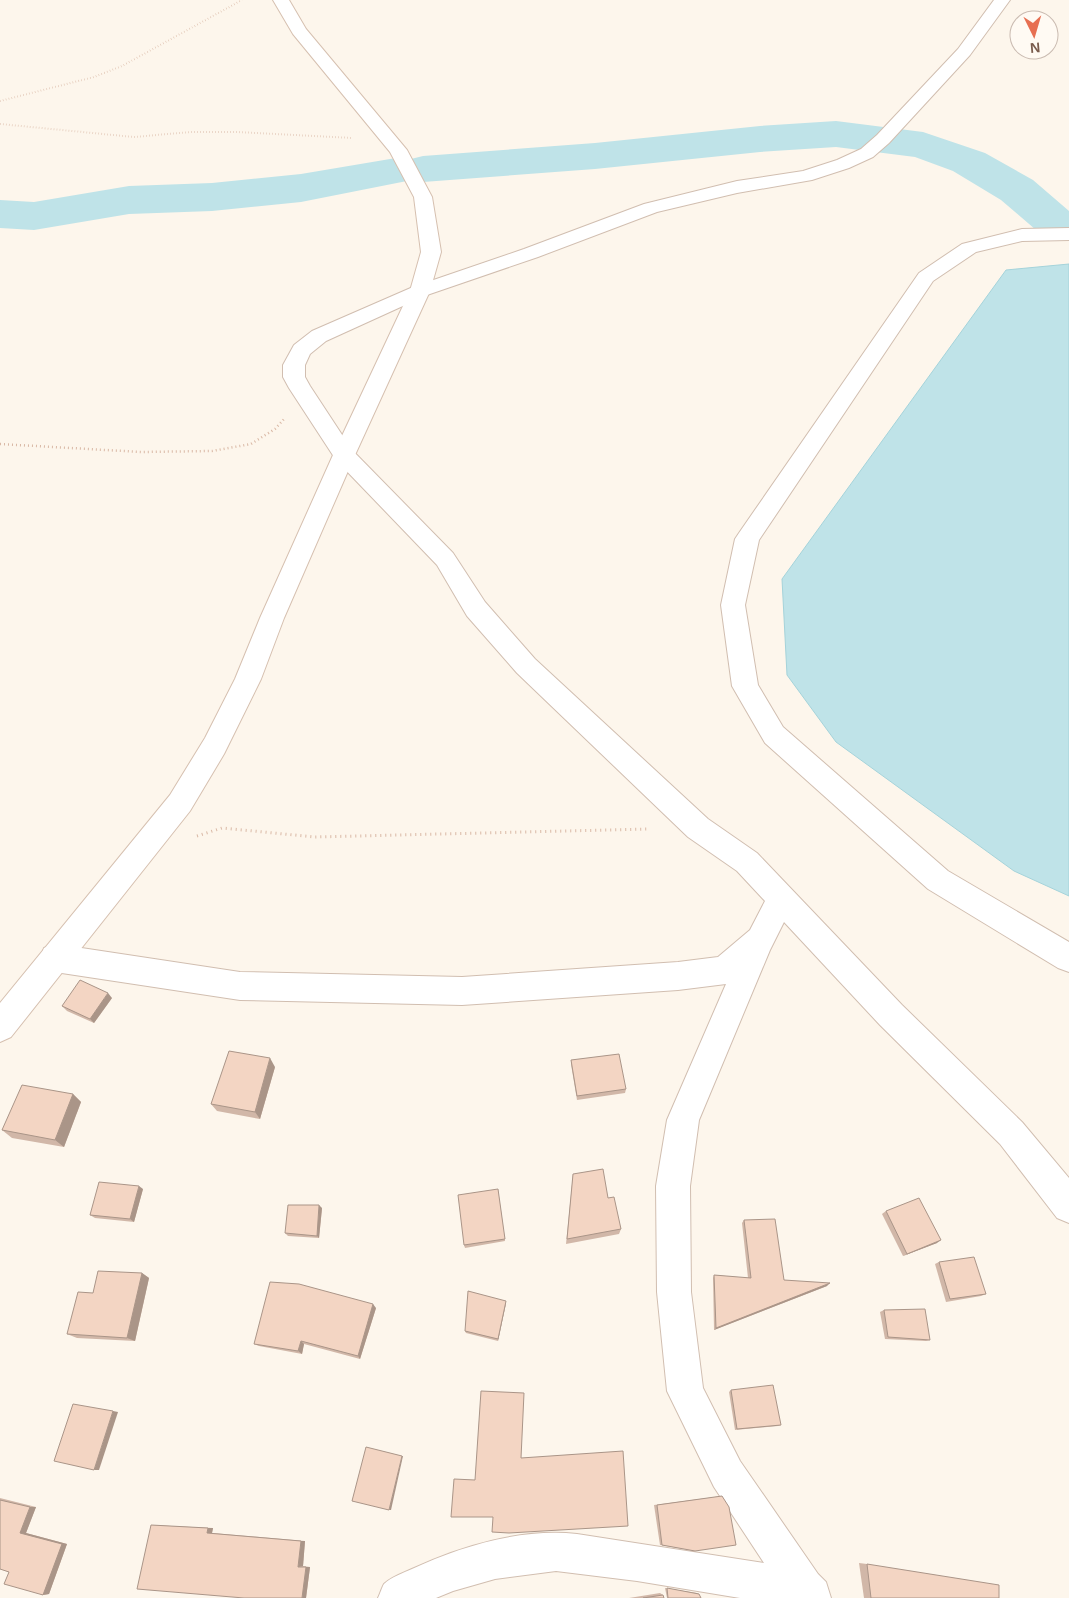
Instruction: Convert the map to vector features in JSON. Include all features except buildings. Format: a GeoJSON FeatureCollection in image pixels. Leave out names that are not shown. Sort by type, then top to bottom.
{"type":"FeatureCollection","features":[{"type":"Feature","properties":{"kind":"street"},"geometry":{"type":"LineString","coordinates":[[0,1027],[180,803],[215,746],[248,679],[272,618],[344,455],[420,291],[431,252],[423,197],[398,150],[299,31],[282,0]]}},
{"type":"Feature","properties":{"kind":"street"},"geometry":{"type":"LineString","coordinates":[[1002,0],[964,52],[883,139],[867,153],[843,164],[806,176],[736,187],[651,208],[531,253],[420,291],[319,336],[301,350],[294,365],[294,377],[344,455],[446,559],[476,609],[526,666],[698,828],[748,862],[891,1016],[1011,1133],[1063,1192]]}},
{"type":"Feature","properties":{"kind":"street"},"geometry":{"type":"LineString","coordinates":[[1069,234],[1022,235],[969,248],[926,277],[747,538],[733,605],[745,686],[774,735],[938,880],[1069,958]]}},
{"type":"Feature","properties":{"kind":"street"},"geometry":{"type":"LineString","coordinates":[[782,897],[760,940],[683,1120],[673,1186],[674,1292],[685,1391],[727,1474],[809,1593]]}},
{"type":"Feature","properties":{"kind":"street"},"geometry":{"type":"LineString","coordinates":[[55,958],[240,986],[462,991],[678,976],[724,970],[760,940]]}},
{"type":"Feature","properties":{"kind":"street"},"geometry":{"type":"LineString","coordinates":[[398,1598],[409,1590],[460,1569],[511,1558],[557,1552],[652,1563],[809,1593]]}},
{"type":"Feature","properties":{"kind":"path"},"geometry":{"type":"LineString","coordinates":[[0,101],[94,77],[122,66],[242,0]]}},
{"type":"Feature","properties":{"kind":"path"},"geometry":{"type":"LineString","coordinates":[[0,124],[134,137],[191,132],[237,132],[388,140]]}},
{"type":"Feature","properties":{"kind":"path"},"geometry":{"type":"LineString","coordinates":[[0,444],[140,452],[212,451],[251,444],[275,429],[293,408],[300,388]]}},
{"type":"Feature","properties":{"kind":"path"},"geometry":{"type":"LineString","coordinates":[[152,839],[186,839],[222,828],[315,837],[575,829],[698,828]]}},
{"type":"Feature","properties":{"kind":"water"},"geometry":{"type":"Polygon","coordinates":[[[1069,264],[1069,896],[1014,871],[836,742],[787,675],[782,579],[1006,270],[1069,264]]]}},
{"type":"Feature","properties":{"kind":"waterway"},"geometry":{"type":"LineString","coordinates":[[423,169],[595,156],[760,139],[836,134],[923,145],[969,162],[1017,190],[1059,226]]}},
{"type":"Feature","properties":{"kind":"waterway"},"geometry":{"type":"LineString","coordinates":[[0,214],[34,216],[129,200],[212,197],[301,188],[396,171]]}}]}
